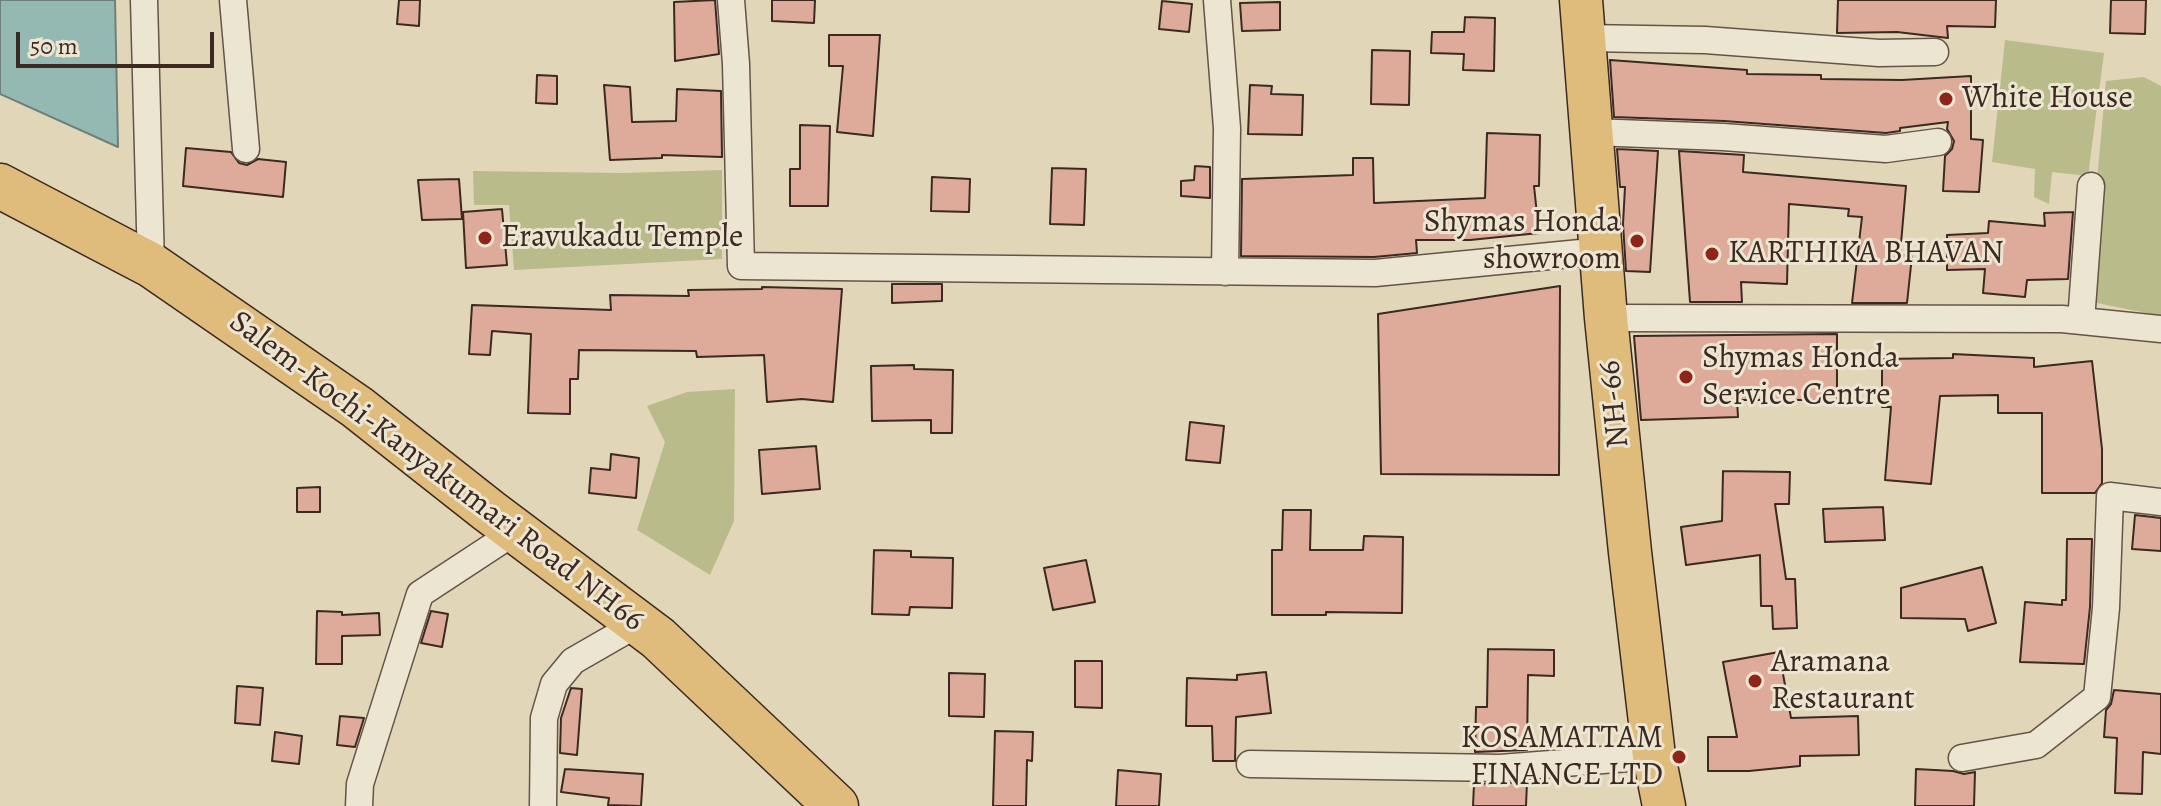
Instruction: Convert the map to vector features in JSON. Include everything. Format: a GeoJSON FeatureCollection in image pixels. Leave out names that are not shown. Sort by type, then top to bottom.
{"type":"FeatureCollection","features":[{"type":"Feature","properties":{"kind":"highway","name":"Salem-Kochi-Kanyakumari Road NH66"},"geometry":{"type":"LineString","coordinates":[[0,186],[151,265],[357,407],[639,623],[836,806]]}},
{"type":"Feature","properties":{"kind":"main road","name":"NH-66"},"geometry":{"type":"LineString","coordinates":[[1583,19],[1606,318],[1654,756],[1664,806]]}},
{"type":"Feature","properties":{"kind":"street"},"geometry":{"type":"LineString","coordinates":[[144,0],[151,265]]}},
{"type":"Feature","properties":{"kind":"street"},"geometry":{"type":"LineString","coordinates":[[233,0],[246,149]]}},
{"type":"Feature","properties":{"kind":"street"},"geometry":{"type":"LineString","coordinates":[[731,0],[736,64],[741,266],[1375,273],[1601,251]]}},
{"type":"Feature","properties":{"kind":"street"},"geometry":{"type":"LineString","coordinates":[[1217,0],[1227,128],[1225,272]]}},
{"type":"Feature","properties":{"kind":"street"},"geometry":{"type":"LineString","coordinates":[[1583,19],[1705,40],[1879,53],[1935,52]]}},
{"type":"Feature","properties":{"kind":"street"},"geometry":{"type":"LineString","coordinates":[[1592,132],[1723,137],[1886,149],[1938,142]]}},
{"type":"Feature","properties":{"kind":"street"},"geometry":{"type":"LineString","coordinates":[[2081,321],[2091,186]]}},
{"type":"Feature","properties":{"kind":"street"},"geometry":{"type":"LineString","coordinates":[[1606,318],[2081,321],[2161,329]]}},
{"type":"Feature","properties":{"kind":"street"},"geometry":{"type":"LineString","coordinates":[[1962,758],[2036,745],[2097,697],[2106,608],[2110,496],[2161,502]]}},
{"type":"Feature","properties":{"kind":"street"},"geometry":{"type":"LineString","coordinates":[[359,806],[360,784],[420,594],[516,531]]}},
{"type":"Feature","properties":{"kind":"street"},"geometry":{"type":"LineString","coordinates":[[543,806],[544,718],[554,684],[573,661],[639,623]]}},
{"type":"Feature","properties":{"kind":"street"},"geometry":{"type":"LineString","coordinates":[[1250,764],[1500,768],[1654,756]]}},
{"type":"Feature","properties":{"kind":"green space"},"geometry":{"type":"Polygon","coordinates":[[[2005,40],[2104,53],[2088,176],[2052,172],[2049,204],[2034,197],[2035,169],[1992,162],[2005,40]]]}},
{"type":"Feature","properties":{"kind":"green space"},"geometry":{"type":"Polygon","coordinates":[[[2144,77],[2161,86],[2161,316],[2092,302],[2092,235],[2106,81],[2144,77]]]}},
{"type":"Feature","properties":{"kind":"green space"},"geometry":{"type":"Polygon","coordinates":[[[722,170],[722,259],[514,270],[509,205],[474,205],[473,171],[623,173],[722,170]]]}},
{"type":"Feature","properties":{"kind":"green space"},"geometry":{"type":"Polygon","coordinates":[[[735,389],[734,521],[710,575],[637,530],[665,442],[647,406],[687,392],[735,389]]]}},
{"type":"Feature","properties":{"kind":"water"},"geometry":{"type":"Polygon","coordinates":[[[0,0],[115,0],[118,147],[0,94],[0,0]]]}},
{"type":"Feature","properties":{"kind":"building"},"geometry":{"type":"Polygon","coordinates":[[[399,0],[420,0],[419,26],[397,24],[399,0]]]}},
{"type":"Feature","properties":{"kind":"building"},"geometry":{"type":"Polygon","coordinates":[[[715,0],[719,54],[675,61],[674,2],[715,0]]]}},
{"type":"Feature","properties":{"kind":"building"},"geometry":{"type":"Polygon","coordinates":[[[772,0],[815,0],[814,23],[772,21],[772,0]]]}},
{"type":"Feature","properties":{"kind":"building"},"geometry":{"type":"Polygon","coordinates":[[[1838,0],[1996,0],[1995,27],[1947,26],[1948,38],[1897,32],[1837,33],[1838,0]]]}},
{"type":"Feature","properties":{"kind":"building"},"geometry":{"type":"Polygon","coordinates":[[[2111,0],[2146,0],[2145,34],[2110,33],[2111,0]]]}},
{"type":"Feature","properties":{"kind":"building"},"geometry":{"type":"Polygon","coordinates":[[[1162,1],[1192,4],[1189,32],[1159,29],[1162,1]]]}},
{"type":"Feature","properties":{"kind":"building"},"geometry":{"type":"Polygon","coordinates":[[[1280,2],[1280,30],[1242,31],[1240,3],[1280,2]]]}},
{"type":"Feature","properties":{"kind":"building"},"geometry":{"type":"Polygon","coordinates":[[[1465,17],[1495,18],[1494,71],[1463,70],[1464,54],[1431,53],[1432,32],[1464,32],[1465,17]]]}},
{"type":"Feature","properties":{"kind":"building"},"geometry":{"type":"Polygon","coordinates":[[[829,35],[880,35],[873,136],[837,132],[843,66],[829,66],[829,35]]]}},
{"type":"Feature","properties":{"kind":"building"},"geometry":{"type":"Polygon","coordinates":[[[1372,50],[1410,51],[1409,105],[1371,104],[1372,50]]]}},
{"type":"Feature","properties":{"kind":"building"},"geometry":{"type":"Polygon","coordinates":[[[1610,60],[1747,70],[1747,74],[1821,75],[1821,79],[1902,80],[1971,76],[1971,139],[1983,140],[1979,192],[1943,191],[1945,156],[1952,149],[1954,141],[1947,129],[1948,122],[1900,128],[1900,131],[1886,133],[1724,121],[1614,117],[1610,60]]]}},
{"type":"Feature","properties":{"kind":"building"},"geometry":{"type":"Polygon","coordinates":[[[537,75],[557,76],[557,104],[536,103],[537,75]]]}},
{"type":"Feature","properties":{"kind":"building"},"geometry":{"type":"Polygon","coordinates":[[[604,85],[630,87],[632,122],[676,121],[677,89],[721,91],[722,157],[662,155],[662,158],[610,160],[604,85]]]}},
{"type":"Feature","properties":{"kind":"building"},"geometry":{"type":"Polygon","coordinates":[[[1250,85],[1272,86],[1271,94],[1303,95],[1302,135],[1248,134],[1250,85]]]}},
{"type":"Feature","properties":{"kind":"building"},"geometry":{"type":"Polygon","coordinates":[[[800,125],[830,126],[828,206],[790,206],[790,169],[800,169],[800,125]]]}},
{"type":"Feature","properties":{"kind":"building"},"geometry":{"type":"Polygon","coordinates":[[[1487,133],[1540,135],[1539,186],[1534,186],[1539,233],[1470,240],[1416,240],[1417,253],[1374,257],[1241,256],[1242,179],[1353,175],[1353,158],[1373,158],[1374,203],[1485,198],[1487,133]]]}},
{"type":"Feature","properties":{"kind":"building"},"geometry":{"type":"Polygon","coordinates":[[[186,148],[231,152],[239,163],[247,165],[258,159],[286,162],[283,197],[183,186],[186,148]]]}},
{"type":"Feature","properties":{"kind":"building"},"geometry":{"type":"Polygon","coordinates":[[[1617,149],[1658,151],[1650,272],[1626,271],[1623,224],[1625,187],[1620,187],[1617,149]]]}},
{"type":"Feature","properties":{"kind":"building"},"geometry":{"type":"Polygon","coordinates":[[[1679,151],[1744,155],[1743,172],[1906,186],[1900,255],[1912,256],[1907,303],[1852,303],[1862,217],[1848,216],[1849,209],[1789,204],[1787,284],[1741,282],[1742,302],[1690,302],[1679,151]]]}},
{"type":"Feature","properties":{"kind":"building"},"geometry":{"type":"Polygon","coordinates":[[[1195,166],[1210,167],[1210,198],[1181,196],[1181,181],[1194,180],[1195,166]]]}},
{"type":"Feature","properties":{"kind":"building"},"geometry":{"type":"Polygon","coordinates":[[[1052,168],[1086,169],[1084,225],[1050,224],[1052,168]]]}},
{"type":"Feature","properties":{"kind":"building"},"geometry":{"type":"Polygon","coordinates":[[[932,177],[970,179],[969,212],[931,211],[932,177]]]}},
{"type":"Feature","properties":{"kind":"building"},"geometry":{"type":"Polygon","coordinates":[[[459,179],[462,219],[422,220],[418,180],[459,179]]]}},
{"type":"Feature","properties":{"kind":"building","name":"Eravukadu Temple"},"geometry":{"type":"Polygon","coordinates":[[[502,209],[507,265],[466,268],[463,212],[502,209]]]}},
{"type":"Feature","properties":{"kind":"building"},"geometry":{"type":"Polygon","coordinates":[[[2073,212],[2068,279],[2027,280],[2025,297],[1983,293],[1985,269],[1947,270],[1947,235],[1988,233],[1989,221],[2045,226],[2044,213],[2073,212]]]}},
{"type":"Feature","properties":{"kind":"building"},"geometry":{"type":"Polygon","coordinates":[[[892,284],[942,284],[942,301],[892,303],[892,284]]]}},
{"type":"Feature","properties":{"kind":"building"},"geometry":{"type":"Polygon","coordinates":[[[1560,286],[1559,475],[1381,474],[1378,314],[1560,286]]]}},
{"type":"Feature","properties":{"kind":"building"},"geometry":{"type":"Polygon","coordinates":[[[762,287],[842,289],[833,402],[802,399],[767,402],[764,355],[697,357],[696,351],[579,350],[578,379],[570,379],[570,414],[528,413],[531,334],[492,331],[490,355],[469,354],[472,305],[611,310],[610,295],[689,296],[688,290],[762,287]]]}},
{"type":"Feature","properties":{"kind":"building"},"geometry":{"type":"Polygon","coordinates":[[[1837,334],[1837,400],[1737,400],[1738,417],[1641,420],[1634,336],[1837,334]]]}},
{"type":"Feature","properties":{"kind":"building"},"geometry":{"type":"Polygon","coordinates":[[[1953,354],[2034,358],[2034,367],[2092,361],[2102,449],[2102,483],[2095,493],[2042,493],[2042,413],[1998,413],[1998,395],[1940,396],[1931,484],[1885,480],[1891,407],[1882,407],[1882,359],[1953,358],[1953,354]]]}},
{"type":"Feature","properties":{"kind":"building"},"geometry":{"type":"Polygon","coordinates":[[[914,365],[914,369],[953,370],[952,433],[931,433],[931,420],[872,421],[871,366],[914,365]]]}},
{"type":"Feature","properties":{"kind":"building"},"geometry":{"type":"Polygon","coordinates":[[[1190,422],[1224,426],[1220,463],[1186,460],[1190,422]]]}},
{"type":"Feature","properties":{"kind":"building"},"geometry":{"type":"Polygon","coordinates":[[[816,446],[820,489],[762,494],[759,450],[816,446]]]}},
{"type":"Feature","properties":{"kind":"building"},"geometry":{"type":"Polygon","coordinates":[[[611,454],[639,458],[636,498],[589,493],[591,468],[610,470],[611,454]]]}},
{"type":"Feature","properties":{"kind":"building"},"geometry":{"type":"Polygon","coordinates":[[[1723,471],[1790,472],[1789,504],[1775,504],[1786,579],[1795,579],[1797,628],[1773,629],[1772,606],[1761,606],[1760,555],[1686,565],[1681,527],[1722,521],[1723,471]]]}},
{"type":"Feature","properties":{"kind":"building"},"geometry":{"type":"Polygon","coordinates":[[[320,487],[320,512],[297,512],[297,488],[320,487]]]}},
{"type":"Feature","properties":{"kind":"building"},"geometry":{"type":"Polygon","coordinates":[[[1883,507],[1885,540],[1825,542],[1823,509],[1883,507]]]}},
{"type":"Feature","properties":{"kind":"building"},"geometry":{"type":"Polygon","coordinates":[[[1283,510],[1311,510],[1310,550],[1363,550],[1364,536],[1403,537],[1402,613],[1272,615],[1272,550],[1282,550],[1283,510]]]}},
{"type":"Feature","properties":{"kind":"building"},"geometry":{"type":"Polygon","coordinates":[[[2135,515],[2161,518],[2161,551],[2132,549],[2135,515]]]}},
{"type":"Feature","properties":{"kind":"building"},"geometry":{"type":"Polygon","coordinates":[[[2067,539],[2092,539],[2084,664],[2020,662],[2025,602],[2062,605],[2062,600],[2066,600],[2067,539]]]}},
{"type":"Feature","properties":{"kind":"building"},"geometry":{"type":"Polygon","coordinates":[[[874,550],[911,551],[911,557],[953,558],[952,608],[910,607],[909,615],[872,614],[874,550]]]}},
{"type":"Feature","properties":{"kind":"building"},"geometry":{"type":"Polygon","coordinates":[[[1086,560],[1095,602],[1053,610],[1044,568],[1086,560]]]}},
{"type":"Feature","properties":{"kind":"building"},"geometry":{"type":"Polygon","coordinates":[[[1982,567],[1996,623],[1968,631],[1965,619],[1901,618],[1901,588],[1982,567]]]}},
{"type":"Feature","properties":{"kind":"building"},"geometry":{"type":"Polygon","coordinates":[[[317,611],[342,612],[342,615],[379,613],[380,635],[342,636],[342,664],[316,664],[317,611]]]}},
{"type":"Feature","properties":{"kind":"building"},"geometry":{"type":"Polygon","coordinates":[[[431,611],[448,614],[442,647],[421,643],[431,611]]]}},
{"type":"Feature","properties":{"kind":"building"},"geometry":{"type":"Polygon","coordinates":[[[1488,649],[1554,650],[1554,676],[1528,675],[1527,750],[1475,752],[1476,707],[1487,707],[1488,649]]]}},
{"type":"Feature","properties":{"kind":"building"},"geometry":{"type":"Polygon","coordinates":[[[1779,652],[1791,718],[1858,716],[1859,755],[1800,756],[1800,766],[1708,771],[1708,737],[1737,737],[1723,662],[1779,652]]]}},
{"type":"Feature","properties":{"kind":"building"},"geometry":{"type":"Polygon","coordinates":[[[1075,661],[1102,661],[1102,708],[1075,707],[1075,661]]]}},
{"type":"Feature","properties":{"kind":"building"},"geometry":{"type":"Polygon","coordinates":[[[1266,672],[1271,713],[1236,717],[1235,761],[1213,761],[1212,726],[1186,726],[1187,678],[1237,680],[1237,675],[1266,672]]]}},
{"type":"Feature","properties":{"kind":"building"},"geometry":{"type":"Polygon","coordinates":[[[949,673],[985,674],[984,717],[949,716],[949,673]]]}},
{"type":"Feature","properties":{"kind":"building"},"geometry":{"type":"Polygon","coordinates":[[[237,686],[263,688],[260,725],[235,723],[237,686]]]}},
{"type":"Feature","properties":{"kind":"building"},"geometry":{"type":"Polygon","coordinates":[[[571,688],[582,689],[577,755],[560,753],[561,718],[571,688]]]}},
{"type":"Feature","properties":{"kind":"building"},"geometry":{"type":"Polygon","coordinates":[[[2114,690],[2161,694],[2161,754],[2143,752],[2142,794],[2115,793],[2117,738],[2104,737],[2106,710],[2111,704],[2114,690]]]}},
{"type":"Feature","properties":{"kind":"building"},"geometry":{"type":"Polygon","coordinates":[[[340,716],[364,718],[355,747],[337,745],[340,716]]]}},
{"type":"Feature","properties":{"kind":"building"},"geometry":{"type":"Polygon","coordinates":[[[995,731],[1033,732],[1032,761],[1027,760],[1026,806],[993,806],[995,731]]]}},
{"type":"Feature","properties":{"kind":"building"},"geometry":{"type":"Polygon","coordinates":[[[275,732],[302,736],[299,764],[272,761],[275,732]]]}},
{"type":"Feature","properties":{"kind":"building"},"geometry":{"type":"Polygon","coordinates":[[[565,769],[643,774],[641,806],[608,805],[609,798],[561,792],[565,769]]]}},
{"type":"Feature","properties":{"kind":"building"},"geometry":{"type":"Polygon","coordinates":[[[1916,769],[1964,774],[1975,772],[1974,806],[1915,806],[1916,769]]]}},
{"type":"Feature","properties":{"kind":"building"},"geometry":{"type":"Polygon","coordinates":[[[1118,770],[1161,774],[1159,806],[1116,806],[1118,770]]]}},
{"type":"Feature","properties":{"kind":"building"},"geometry":{"type":"Polygon","coordinates":[[[1527,782],[1526,806],[1473,806],[1474,784],[1527,782]]]}},
{"type":"Feature","properties":{"kind":"place","name":"White House"},"geometry":{"type":"Point","coordinates":[1946,99]}},
{"type":"Feature","properties":{"kind":"place","name":"Eravukadu Temple"},"geometry":{"type":"Point","coordinates":[485,238]}},
{"type":"Feature","properties":{"kind":"place","name":"Shymas Honda showroom"},"geometry":{"type":"Point","coordinates":[1637,241]}},
{"type":"Feature","properties":{"kind":"place","name":"KARTHIKA BHAVAN"},"geometry":{"type":"Point","coordinates":[1712,254]}},
{"type":"Feature","properties":{"kind":"place","name":"Shymas Honda Service Centre"},"geometry":{"type":"Point","coordinates":[1686,377]}},
{"type":"Feature","properties":{"kind":"place","name":"Aramana Restaurant"},"geometry":{"type":"Point","coordinates":[1755,681]}},
{"type":"Feature","properties":{"kind":"place","name":"KOSAMATTAM FINANCE LTD"},"geometry":{"type":"Point","coordinates":[1679,757]}}]}
